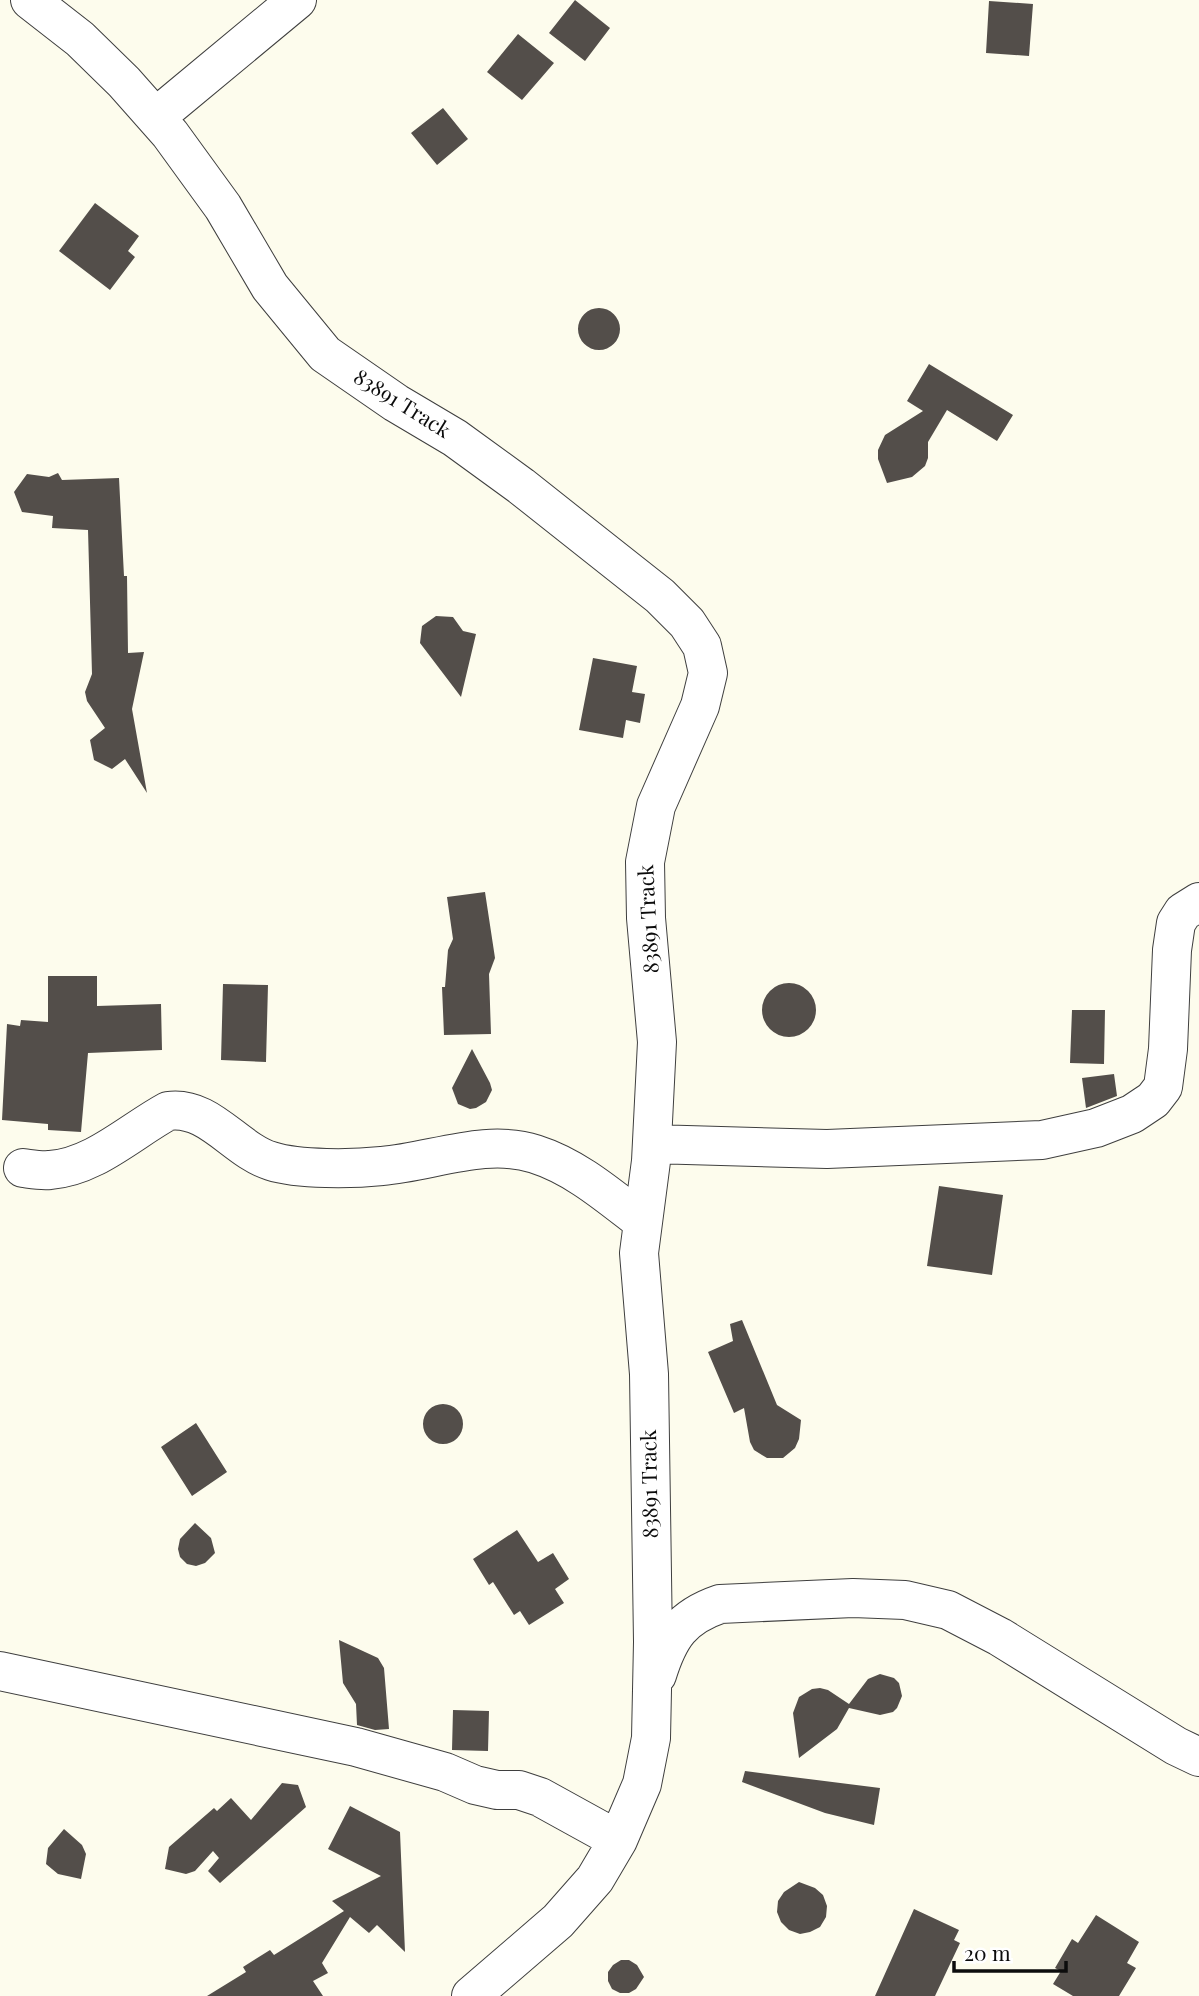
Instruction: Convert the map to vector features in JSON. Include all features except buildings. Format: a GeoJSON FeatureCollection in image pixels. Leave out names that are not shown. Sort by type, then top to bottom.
{"type":"FeatureCollection","features":[{"type":"Feature","properties":{"kind":"street","name":"83891 Track"},"geometry":{"type":"LineString","coordinates":[[30,0],[80,38],[156,117],[223,207],[270,287],[325,354],[396,403],[455,438],[521,486],[660,596],[687,623],[702,646],[708,673],[700,706],[656,806],[645,862],[646,918],[657,1042],[652,1144],[639,1253],[649,1374],[651,1738],[642,1784],[618,1840],[595,1879],[558,1921],[471,1996]]}},
{"type":"Feature","properties":{"kind":"street"},"geometry":{"type":"LineString","coordinates":[[156,117],[297,0]]}},
{"type":"Feature","properties":{"kind":"street"},"geometry":{"type":"LineString","coordinates":[[652,1144],[827,1149],[1042,1140],[1096,1128],[1132,1114],[1153,1100],[1163,1087],[1176,923],[1183,912],[1199,902]]}},
{"type":"Feature","properties":{"kind":"street"},"geometry":{"type":"LineString","coordinates":[[23,1168],[51,1170],[80,1162],[101,1153],[168,1111],[179,1110],[200,1116],[244,1147],[271,1161],[313,1167],[383,1166],[498,1148],[534,1154],[580,1175],[643,1222]]}},
{"type":"Feature","properties":{"kind":"street"},"geometry":{"type":"LineString","coordinates":[[652,1693],[662,1660],[676,1631],[687,1619],[720,1604],[853,1598],[905,1600],[947,1610],[1000,1637],[1176,1746],[1199,1757]]}},
{"type":"Feature","properties":{"kind":"street"},"geometry":{"type":"LineString","coordinates":[[0,1671],[356,1747],[445,1772],[475,1785],[497,1790],[519,1790],[540,1797],[618,1840]]}}]}
